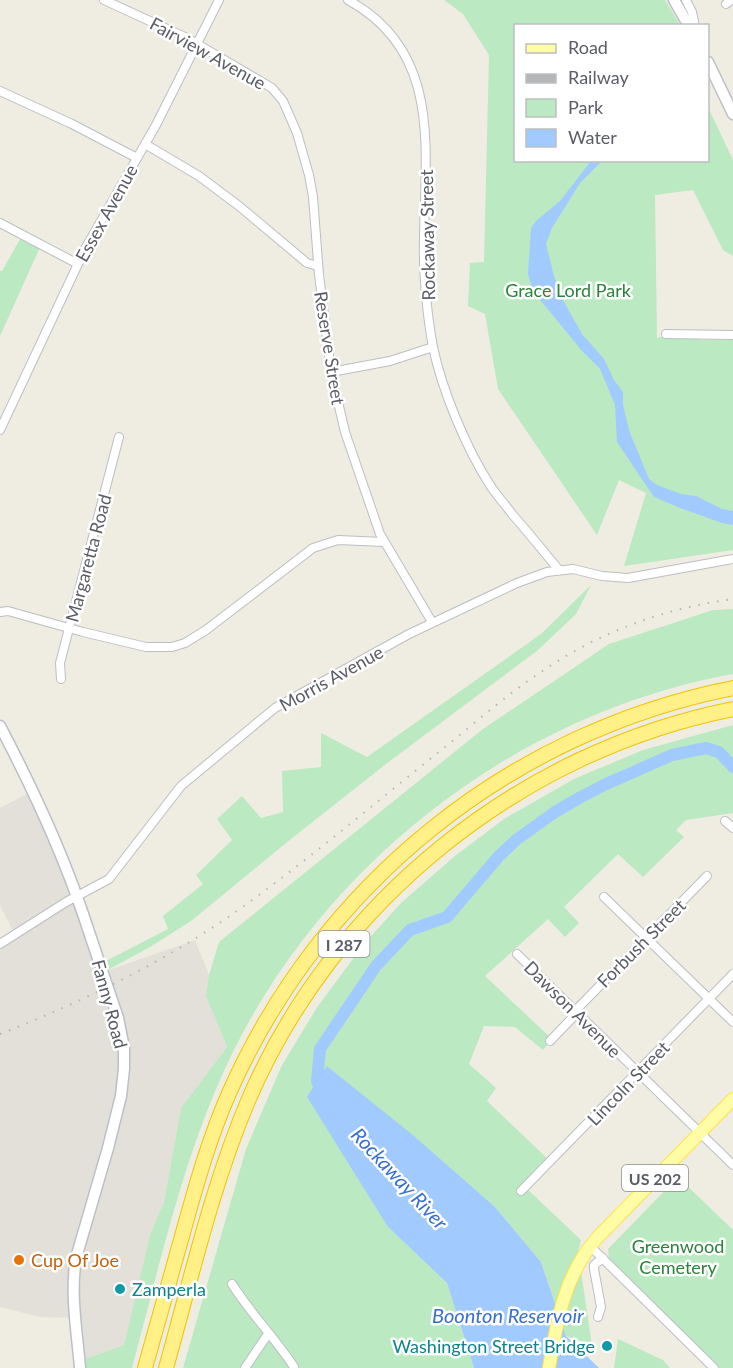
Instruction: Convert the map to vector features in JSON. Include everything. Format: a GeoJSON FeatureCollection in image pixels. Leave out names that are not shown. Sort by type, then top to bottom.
{"type":"FeatureCollection","features":[{"type":"Feature","properties":{"kind":"highway"},"geometry":{"type":"LineString","coordinates":[[510,773],[562,740],[615,714],[684,691],[733,679]]}},
{"type":"Feature","properties":{"kind":"highway","name":"I 287"},"geometry":{"type":"LineString","coordinates":[[145,1368],[198,1181],[212,1136],[230,1091],[274,1006],[322,938],[378,876],[431,828],[510,773],[552,750],[617,721],[686,698],[733,688]]}},
{"type":"Feature","properties":{"kind":"highway","name":"I 287"},"geometry":{"type":"LineString","coordinates":[[166,1368],[217,1187],[249,1100],[272,1051],[304,997],[360,924],[426,859],[482,816],[530,785],[572,763],[625,740],[692,718],[733,709]]}},
{"type":"Feature","properties":{"kind":"main road"},"geometry":{"type":"LineString","coordinates":[[674,0],[688,24]]}},
{"type":"Feature","properties":{"kind":"main road"},"geometry":{"type":"LineString","coordinates":[[709,64],[729,95],[733,114]]}},
{"type":"Feature","properties":{"kind":"main road","name":"Fanny Road"},"geometry":{"type":"LineString","coordinates":[[0,726],[29,781],[77,896],[118,1018],[124,1048],[121,1096],[74,1274],[73,1289],[80,1368]]}},
{"type":"Feature","properties":{"kind":"main road","name":"US 202"},"geometry":{"type":"LineString","coordinates":[[549,1368],[560,1307],[580,1260],[590,1246],[733,1099]]}},
{"type":"Feature","properties":{"kind":"street","name":"Fairview Avenue"},"geometry":{"type":"LineString","coordinates":[[104,0],[198,44],[272,88],[283,101],[297,133],[309,175],[313,197],[318,266]]}},
{"type":"Feature","properties":{"kind":"street","name":"Essex Avenue"},"geometry":{"type":"LineString","coordinates":[[0,430],[78,264],[109,205],[138,158],[219,0]]}},
{"type":"Feature","properties":{"kind":"street","name":"Rockaway Street"},"geometry":{"type":"LineString","coordinates":[[348,0],[377,19],[398,41],[417,84],[423,114],[426,149],[424,239],[433,347],[460,427],[490,486],[558,570]]}},
{"type":"Feature","properties":{"kind":"street"},"geometry":{"type":"LineString","coordinates":[[686,0],[695,24]]}},
{"type":"Feature","properties":{"kind":"street"},"geometry":{"type":"LineString","coordinates":[[0,91],[138,158]]}},
{"type":"Feature","properties":{"kind":"street","name":"Reserve Street"},"geometry":{"type":"LineString","coordinates":[[145,144],[199,176],[307,263],[318,266],[331,372],[345,432],[384,542],[432,622]]}},
{"type":"Feature","properties":{"kind":"street"},"geometry":{"type":"LineString","coordinates":[[0,223],[78,264]]}},
{"type":"Feature","properties":{"kind":"street"},"geometry":{"type":"LineString","coordinates":[[666,334],[733,335]]}},
{"type":"Feature","properties":{"kind":"street"},"geometry":{"type":"LineString","coordinates":[[331,372],[390,360],[433,347]]}},
{"type":"Feature","properties":{"kind":"street","name":"Margaretta Road"},"geometry":{"type":"LineString","coordinates":[[61,679],[60,663],[119,437]]}},
{"type":"Feature","properties":{"kind":"street"},"geometry":{"type":"LineString","coordinates":[[0,612],[8,611],[146,647],[172,647],[185,643],[207,630],[313,548],[338,540],[384,542]]}},
{"type":"Feature","properties":{"kind":"street","name":"Morris Avenue"},"geometry":{"type":"LineString","coordinates":[[0,944],[77,896],[102,884],[116,873],[180,786],[275,708],[432,622],[538,574],[577,569],[602,576],[628,578],[733,559]]}},
{"type":"Feature","properties":{"kind":"street"},"geometry":{"type":"LineString","coordinates":[[725,821],[733,828]]}},
{"type":"Feature","properties":{"kind":"street","name":"Forbush Street"},"geometry":{"type":"LineString","coordinates":[[550,1041],[707,876]]}},
{"type":"Feature","properties":{"kind":"street"},"geometry":{"type":"LineString","coordinates":[[604,897],[733,1022]]}},
{"type":"Feature","properties":{"kind":"street","name":"Dawson Avenue"},"geometry":{"type":"LineString","coordinates":[[517,954],[733,1165]]}},
{"type":"Feature","properties":{"kind":"street","name":"Lincoln Street"},"geometry":{"type":"LineString","coordinates":[[521,1191],[733,974]]}},
{"type":"Feature","properties":{"kind":"street"},"geometry":{"type":"LineString","coordinates":[[590,1246],[714,1368]]}},
{"type":"Feature","properties":{"kind":"street"},"geometry":{"type":"LineString","coordinates":[[598,1317],[601,1307],[594,1265],[603,1258]]}},
{"type":"Feature","properties":{"kind":"street"},"geometry":{"type":"LineString","coordinates":[[232,1284],[294,1367]]}},
{"type":"Feature","properties":{"kind":"street"},"geometry":{"type":"LineString","coordinates":[[245,1368],[268,1334]]}},
{"type":"Feature","properties":{"kind":"shaded area"},"geometry":{"type":"Polygon","coordinates":[[[34,790],[106,971],[195,940],[209,975],[206,996],[227,1047],[181,1108],[164,1202],[150,1235],[124,1345],[85,1359],[81,1318],[40,1317],[0,1307],[0,943],[15,934],[0,906],[0,808],[34,790]]]}},
{"type":"Feature","properties":{"kind":"green space","name":"Grace Lord Park"},"geometry":{"type":"Polygon","coordinates":[[[444,0],[665,0],[679,24],[514,24],[514,162],[709,162],[709,109],[733,160],[733,256],[723,250],[693,190],[655,195],[657,338],[666,336],[733,340],[733,550],[624,566],[646,493],[619,480],[597,535],[498,389],[485,314],[468,306],[470,263],[484,262],[489,55],[463,14],[444,0]]]}},
{"type":"Feature","properties":{"kind":"green space"},"geometry":{"type":"Polygon","coordinates":[[[23,234],[41,245],[0,336],[0,271],[23,234]]]}},
{"type":"Feature","properties":{"kind":"green space"},"geometry":{"type":"Polygon","coordinates":[[[591,585],[576,614],[538,650],[386,764],[191,921],[106,971],[102,963],[168,929],[163,916],[203,884],[196,875],[232,840],[217,819],[242,796],[261,818],[283,812],[282,771],[321,767],[321,733],[367,757],[541,634],[591,585]]]}},
{"type":"Feature","properties":{"kind":"green space"},"geometry":{"type":"Polygon","coordinates":[[[733,609],[733,674],[649,695],[569,726],[493,767],[423,817],[359,875],[302,940],[254,1012],[216,1089],[179,1192],[132,1368],[85,1368],[85,1359],[124,1345],[150,1235],[164,1202],[181,1108],[227,1047],[206,996],[209,975],[219,942],[483,729],[609,644],[713,610],[733,609]]]}},
{"type":"Feature","properties":{"kind":"green space"},"geometry":{"type":"Polygon","coordinates":[[[733,725],[733,813],[686,820],[676,830],[684,837],[643,877],[618,854],[564,907],[579,923],[565,937],[548,919],[485,976],[552,1039],[543,1050],[515,1027],[484,1026],[469,1064],[496,1088],[487,1101],[551,1162],[526,1188],[581,1240],[578,1252],[592,1345],[566,1336],[541,1262],[495,1207],[327,1066],[388,1227],[447,1283],[474,1368],[183,1368],[246,1149],[282,1065],[318,1006],[364,944],[401,903],[455,856],[504,819],[574,779],[643,750],[733,725]]]}},
{"type":"Feature","properties":{"kind":"green space","name":"Greenwood Cemetery"},"geometry":{"type":"Polygon","coordinates":[[[678,1177],[733,1230],[733,1368],[715,1368],[610,1267],[608,1249],[678,1177]]]}},
{"type":"Feature","properties":{"kind":"green space"},"geometry":{"type":"Polygon","coordinates":[[[618,1339],[663,1360],[670,1368],[614,1368],[618,1339]]]}},
{"type":"Feature","properties":{"kind":"water"},"geometry":{"type":"Polygon","coordinates":[[[590,162],[601,162],[580,183],[552,228],[546,244],[554,276],[564,302],[582,334],[604,359],[614,380],[623,392],[623,405],[630,433],[649,479],[657,485],[681,494],[696,496],[722,509],[733,511],[733,525],[654,497],[617,442],[615,405],[600,369],[582,351],[533,291],[528,274],[531,228],[560,201],[590,162]]]}},
{"type":"Feature","properties":{"kind":"water","name":"Boonton Reservoir"},"geometry":{"type":"Polygon","coordinates":[[[327,1066],[414,1136],[495,1207],[541,1262],[566,1336],[599,1368],[474,1368],[447,1283],[388,1227],[307,1097],[327,1066]]]}},
{"type":"Feature","properties":{"kind":"waterway","name":"Rockaway River"},"geometry":{"type":"LineString","coordinates":[[322,1096],[317,1081],[320,1049],[376,966],[410,930],[447,917],[499,856],[516,840],[579,798],[672,755],[706,748],[719,752],[733,767]]}},
{"type":"Feature","properties":{"kind":"railway"},"geometry":{"type":"LineString","coordinates":[[0,1034],[68,1006],[134,974],[229,917],[305,860],[504,699],[565,656],[610,633],[658,615],[733,599]]}},
{"type":"Feature","properties":{"kind":"place","name":"Cup Of Joe"},"geometry":{"type":"Point","coordinates":[19,1260]}},
{"type":"Feature","properties":{"kind":"place","name":"Zamperla"},"geometry":{"type":"Point","coordinates":[120,1289]}},
{"type":"Feature","properties":{"kind":"place","name":"Washington Street Bridge"},"geometry":{"type":"Point","coordinates":[607,1346]}}]}
